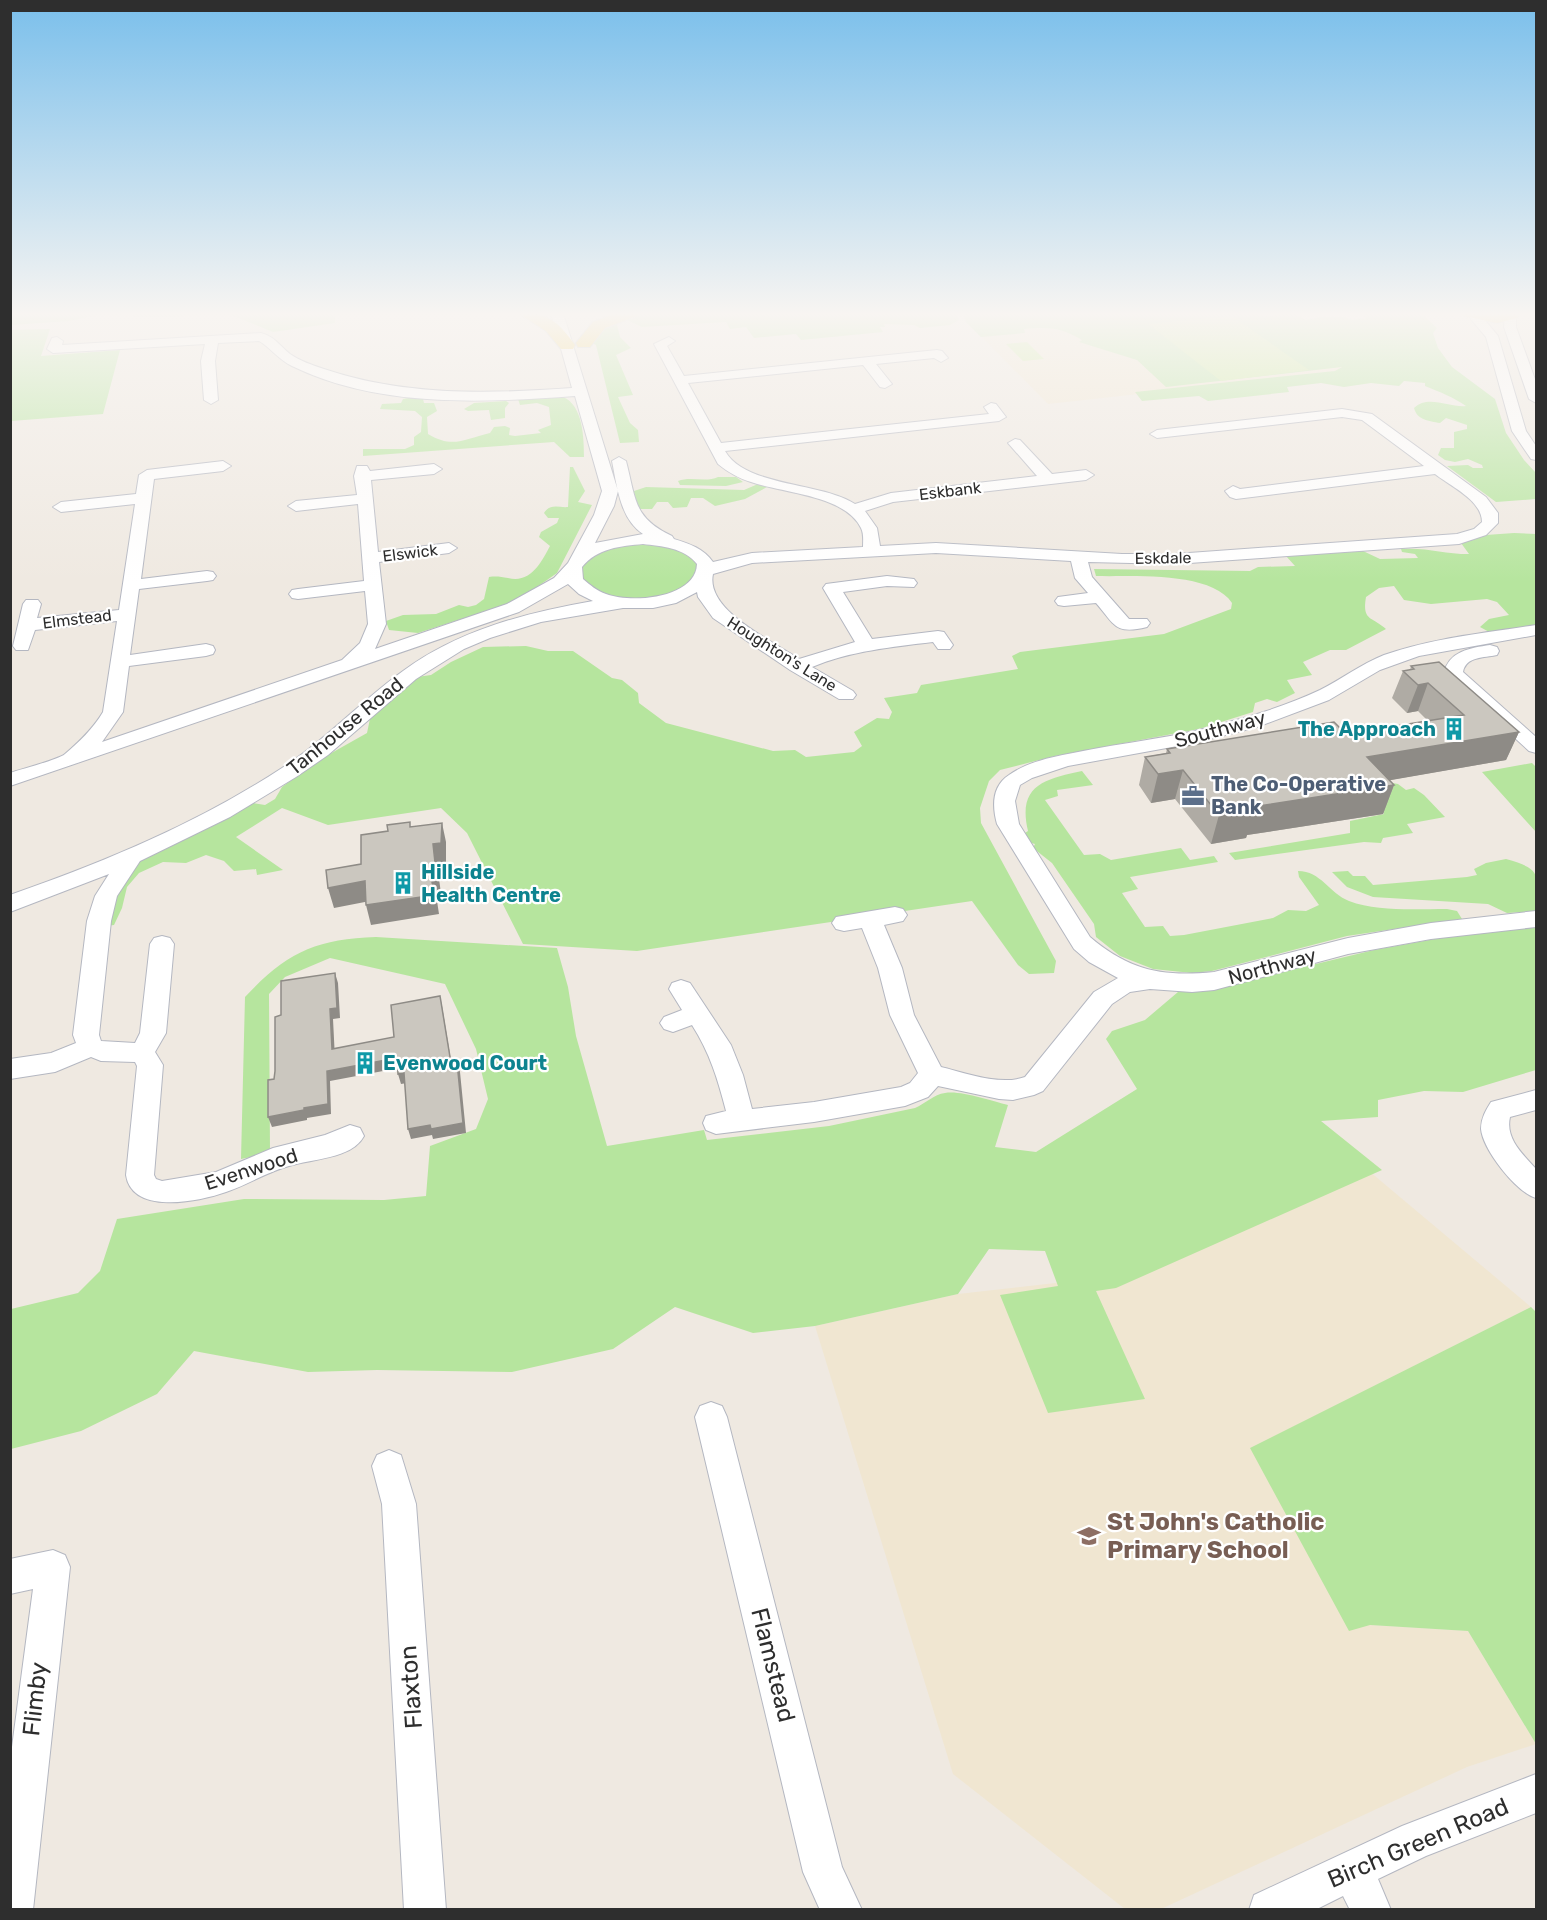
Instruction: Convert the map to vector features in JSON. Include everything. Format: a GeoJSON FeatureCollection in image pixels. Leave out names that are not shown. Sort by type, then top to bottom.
{"type":"FeatureCollection","features":[{"type":"Feature","properties":{"kind":"street","name":"Tanhouse Road"},"geometry":{"type":"LineString","coordinates":[[10,780],[513,608],[560,582],[576,564],[610,498],[585,403]]}},
{"type":"Feature","properties":{"kind":"street"},"geometry":{"type":"LineString","coordinates":[[692,403],[715,448],[728,465],[761,480],[831,499],[853,510],[869,529],[872,551]]}},
{"type":"Feature","properties":{"kind":"street"},"geometry":{"type":"LineString","coordinates":[[1509,403],[1519,431],[1536,456]]}},
{"type":"Feature","properties":{"kind":"street"},"geometry":{"type":"LineString","coordinates":[[715,448],[999,417],[991,407]]}},
{"type":"Feature","properties":{"kind":"street","name":"Eskdale"},"geometry":{"type":"LineString","coordinates":[[704,573],[730,562],[752,558],[872,551],[953,549],[1078,557],[1202,558],[1449,540],[1471,536],[1486,528],[1491,518],[1486,506],[1367,417],[1357,414],[1341,413],[1157,434]]}},
{"type":"Feature","properties":{"kind":"street"},"geometry":{"type":"LineString","coordinates":[[1527,444],[1530,436],[1536,430]]}},
{"type":"Feature","properties":{"kind":"street"},"geometry":{"type":"LineString","coordinates":[[1015,443],[1048,479]]}},
{"type":"Feature","properties":{"kind":"street"},"geometry":{"type":"LineString","coordinates":[[615,448],[634,515],[639,523],[648,530],[679,544],[698,555],[704,565],[704,573],[690,589],[679,595],[658,601],[628,603],[608,601],[587,592],[574,580],[576,564],[597,548],[643,539],[679,544]]}},
{"type":"Feature","properties":{"kind":"street","name":"Elmstead"},"geometry":{"type":"LineString","coordinates":[[63,762],[88,746],[103,729],[112,712],[147,475],[224,466]]}},
{"type":"Feature","properties":{"kind":"street","name":"Elswick"},"geometry":{"type":"LineString","coordinates":[[377,624],[362,473],[434,469]]}},
{"type":"Feature","properties":{"kind":"street"},"geometry":{"type":"LineString","coordinates":[[1233,491],[1236,494],[1438,469]]}},
{"type":"Feature","properties":{"kind":"street","name":"Eskbank"},"geometry":{"type":"LineString","coordinates":[[853,510],[891,498],[1086,475]]}},
{"type":"Feature","properties":{"kind":"street"},"geometry":{"type":"LineString","coordinates":[[295,488],[297,523]]}},
{"type":"Feature","properties":{"kind":"street"},"geometry":{"type":"LineString","coordinates":[[65,490],[59,514],[145,498]]}},
{"type":"Feature","properties":{"kind":"street"},"geometry":{"type":"LineString","coordinates":[[296,507],[364,499]]}},
{"type":"Feature","properties":{"kind":"street","name":"Eskdale"},"geometry":{"type":"LineString","coordinates":[[679,544],[752,558]]}},
{"type":"Feature","properties":{"kind":"street","name":"Elswick"},"geometry":{"type":"LineString","coordinates":[[370,558],[449,548]]}},
{"type":"Feature","properties":{"kind":"street"},"geometry":{"type":"LineString","coordinates":[[132,585],[206,585],[208,557]]}},
{"type":"Feature","properties":{"kind":"street"},"geometry":{"type":"LineString","coordinates":[[1078,557],[1084,578],[1125,625],[1141,623]]}},
{"type":"Feature","properties":{"kind":"street","name":"Houghton's Lane"},"geometry":{"type":"LineString","coordinates":[[704,573],[707,597],[719,614],[797,666],[846,695]]}},
{"type":"Feature","properties":{"kind":"street"},"geometry":{"type":"LineString","coordinates":[[866,645],[832,588],[887,581],[908,582]]}},
{"type":"Feature","properties":{"kind":"street","name":"Elswick"},"geometry":{"type":"LineString","coordinates":[[298,595],[373,585]]}},
{"type":"Feature","properties":{"kind":"street"},"geometry":{"type":"LineString","coordinates":[[1064,601],[1100,597]]}},
{"type":"Feature","properties":{"kind":"street","name":"Tanhouse Road"},"geometry":{"type":"LineString","coordinates":[[10,904],[130,858],[204,823],[293,770],[334,740],[411,673],[450,650],[516,624],[628,603]]}},
{"type":"Feature","properties":{"kind":"street","name":"Houghton's Lane"},"geometry":{"type":"LineString","coordinates":[[628,603],[719,614]]}},
{"type":"Feature","properties":{"kind":"street","name":"Elmstead"},"geometry":{"type":"LineString","coordinates":[[22,646],[32,604]]}},
{"type":"Feature","properties":{"kind":"street","name":"Elmstead"},"geometry":{"type":"LineString","coordinates":[[27,625],[128,614]]}},
{"type":"Feature","properties":{"kind":"street"},"geometry":{"type":"LineString","coordinates":[[340,667],[368,646],[377,624],[383,630],[400,637],[429,636]]}},
{"type":"Feature","properties":{"kind":"street","name":"Southway"},"geometry":{"type":"LineString","coordinates":[[1047,887],[1008,824],[1003,808],[1005,794],[1013,781],[1048,765],[1183,740],[1249,723],[1335,689],[1373,666],[1405,655],[1438,646],[1536,630]]}},
{"type":"Feature","properties":{"kind":"street"},"geometry":{"type":"LineString","coordinates":[[797,666],[827,654],[866,645],[938,636],[944,645]]}},
{"type":"Feature","properties":{"kind":"street"},"geometry":{"type":"LineString","coordinates":[[1536,643],[1465,656],[1458,660],[1453,673],[1536,747]]}},
{"type":"Feature","properties":{"kind":"street"},"geometry":{"type":"LineString","coordinates":[[121,662],[206,649]]}},
{"type":"Feature","properties":{"kind":"street"},"geometry":{"type":"LineString","coordinates":[[1335,689],[1409,673]]}},
{"type":"Feature","properties":{"kind":"street"},"geometry":{"type":"LineString","coordinates":[[1431,673],[1457,678]]}},
{"type":"Feature","properties":{"kind":"street"},"geometry":{"type":"LineString","coordinates":[[112,712],[126,727],[166,728]]}},
{"type":"Feature","properties":{"kind":"street"},"geometry":{"type":"LineString","coordinates":[[91,1047],[86,1035],[99,921],[106,896],[130,858]]}},
{"type":"Feature","properties":{"kind":"street","name":"Northway"},"geometry":{"type":"LineString","coordinates":[[1047,887],[1082,943],[1097,956],[1133,975],[1150,980],[1192,983],[1214,981],[1348,946],[1431,931],[1536,919]]}},
{"type":"Feature","properties":{"kind":"street"},"geometry":{"type":"LineString","coordinates":[[47,891],[69,892],[88,899],[99,921]]}},
{"type":"Feature","properties":{"kind":"street"},"geometry":{"type":"LineString","coordinates":[[844,923],[895,915]]}},
{"type":"Feature","properties":{"kind":"street"},"geometry":{"type":"LineString","coordinates":[[870,919],[890,968],[904,1022],[932,1076]]}},
{"type":"Feature","properties":{"kind":"street"},"geometry":{"type":"LineString","coordinates":[[10,1069],[55,1062],[91,1047],[101,1051],[142,1053],[153,1033],[162,944]]}},
{"type":"Feature","properties":{"kind":"street"},"geometry":{"type":"LineString","coordinates":[[1097,956],[1105,979],[1103,998]]}},
{"type":"Feature","properties":{"kind":"street"},"geometry":{"type":"LineString","coordinates":[[932,1076],[1005,1090],[1029,1087],[1103,998],[1123,986],[1150,980]]}},
{"type":"Feature","properties":{"kind":"street"},"geometry":{"type":"LineString","coordinates":[[681,988],[710,1029],[724,1059],[728,1121],[835,1109],[905,1096],[919,1090],[932,1076]]}},
{"type":"Feature","properties":{"kind":"street"},"geometry":{"type":"LineString","coordinates":[[673,1023],[698,1013]]}},
{"type":"Feature","properties":{"kind":"street","name":"Evenwood"},"geometry":{"type":"LineString","coordinates":[[142,1053],[150,1065],[140,1175],[146,1187],[154,1191],[162,1192],[219,1183],[284,1156],[331,1145],[350,1136]]}},
{"type":"Feature","properties":{"kind":"street"},"geometry":{"type":"LineString","coordinates":[[1536,1100],[1500,1109],[1493,1126],[1494,1134],[1502,1146],[1536,1187]]}},
{"type":"Feature","properties":{"kind":"street","name":"Flamstead"},"geometry":{"type":"LineString","coordinates":[[711,1417],[823,1872],[842,1910]]}},
{"type":"Feature","properties":{"kind":"street","name":"Flaxton"},"geometry":{"type":"LineString","coordinates":[[389,1466],[399,1504],[424,1910]]}},
{"type":"Feature","properties":{"kind":"street","name":"Flimby"},"geometry":{"type":"LineString","coordinates":[[10,1577],[52,1567],[12,1910]]}},
{"type":"Feature","properties":{"kind":"street","name":"Birch Green Road"},"geometry":{"type":"LineString","coordinates":[[1269,1910],[1416,1840],[1536,1794]]}},
{"type":"Feature","properties":{"kind":"street"},"geometry":{"type":"LineString","coordinates":[[1352,1869],[1371,1910]]}},
{"type":"Feature","properties":{"kind":"shaded area","name":"St John's Catholic Primary School"},"geometry":{"type":"Polygon","coordinates":[[[1363,1166],[1531,1307],[1251,1448],[1370,1625],[1468,1631],[1536,1744],[1467,1767],[1161,1909],[1125,1909],[953,1774],[815,1326],[958,1294],[1082,1280],[1363,1166]]]}},
{"type":"Feature","properties":{"kind":"green space"},"geometry":{"type":"Polygon","coordinates":[[[11,403],[106,403],[103,414],[11,421],[11,403]]]}},
{"type":"Feature","properties":{"kind":"green space"},"geometry":{"type":"Polygon","coordinates":[[[434,403],[437,411],[427,417],[428,434],[437,439],[452,442],[490,433],[494,427],[510,428],[509,435],[515,436],[541,433],[538,430],[551,425],[549,407],[537,403],[520,405],[519,403],[571,403],[581,423],[584,457],[570,457],[554,442],[363,456],[363,449],[405,449],[414,445],[414,437],[421,432],[422,417],[415,411],[380,409],[382,404],[434,403]]]}},
{"type":"Feature","properties":{"kind":"green space"},"geometry":{"type":"Polygon","coordinates":[[[474,403],[509,403],[505,408],[505,418],[491,420],[489,410],[468,411],[464,409],[474,403]]]}},
{"type":"Feature","properties":{"kind":"green space"},"geometry":{"type":"Polygon","coordinates":[[[610,403],[621,403],[630,423],[638,430],[639,442],[620,443],[610,403]]]}},
{"type":"Feature","properties":{"kind":"green space"},"geometry":{"type":"Polygon","coordinates":[[[1424,403],[1466,406],[1460,403],[1496,403],[1506,433],[1536,473],[1536,499],[1496,502],[1447,466],[1468,465],[1473,468],[1483,468],[1482,465],[1468,459],[1455,462],[1445,460],[1438,455],[1441,448],[1454,448],[1454,432],[1467,429],[1467,425],[1446,418],[1440,423],[1428,421],[1418,415],[1414,408],[1424,403]]]}},
{"type":"Feature","properties":{"kind":"green space"},"geometry":{"type":"Polygon","coordinates":[[[570,467],[573,467],[585,491],[578,502],[592,505],[557,573],[508,604],[418,633],[389,630],[386,621],[403,615],[436,614],[459,605],[468,607],[476,605],[484,599],[489,577],[523,578],[535,570],[550,546],[539,537],[541,532],[557,523],[559,518],[548,518],[544,513],[552,507],[568,507],[570,467]]]}},
{"type":"Feature","properties":{"kind":"green space"},"geometry":{"type":"Polygon","coordinates":[[[736,477],[743,482],[726,486],[680,485],[678,481],[713,479],[736,477]]]}},
{"type":"Feature","properties":{"kind":"green space"},"geometry":{"type":"Polygon","coordinates":[[[758,484],[767,487],[745,499],[715,506],[703,498],[691,498],[687,507],[673,508],[668,502],[657,502],[652,509],[640,509],[631,492],[646,487],[744,490],[758,484]]]}},
{"type":"Feature","properties":{"kind":"green space"},"geometry":{"type":"Polygon","coordinates":[[[1536,534],[1536,626],[1491,633],[1480,627],[1489,619],[1509,615],[1497,602],[1487,599],[1431,604],[1404,600],[1394,586],[1379,588],[1366,597],[1365,610],[1369,617],[1386,629],[1346,650],[1330,650],[1303,662],[1312,675],[1287,680],[1295,693],[1277,702],[1267,699],[1255,703],[1253,712],[1199,729],[1055,756],[1000,770],[989,781],[980,808],[981,823],[1056,961],[1054,973],[1029,974],[1018,965],[972,901],[637,951],[523,944],[467,833],[441,808],[328,825],[282,808],[236,837],[283,870],[257,875],[256,869],[234,871],[224,861],[206,855],[186,863],[163,862],[139,873],[127,887],[122,908],[114,925],[90,928],[132,860],[252,803],[265,805],[275,799],[282,787],[319,760],[367,733],[371,714],[417,677],[431,675],[451,662],[483,647],[526,646],[548,651],[573,651],[612,678],[622,680],[638,693],[639,703],[666,723],[773,751],[795,750],[806,757],[854,752],[862,746],[854,732],[877,718],[889,719],[892,712],[884,698],[917,693],[921,685],[1018,669],[1012,656],[1020,652],[1164,634],[1231,609],[1232,603],[1222,593],[1207,585],[1170,578],[1096,576],[1094,569],[1250,571],[1258,567],[1295,566],[1286,556],[1363,551],[1380,559],[1418,558],[1415,554],[1402,552],[1401,549],[1469,554],[1461,543],[1486,535],[1536,534]]]}},
{"type":"Feature","properties":{"kind":"green space"},"geometry":{"type":"Polygon","coordinates":[[[647,542],[671,547],[693,558],[698,572],[689,585],[670,595],[644,600],[605,596],[581,581],[581,567],[592,555],[610,548],[647,542]]]}},
{"type":"Feature","properties":{"kind":"green space"},"geometry":{"type":"Polygon","coordinates":[[[1532,763],[1536,767],[1536,832],[1482,772],[1532,763]]]}},
{"type":"Feature","properties":{"kind":"green space"},"geometry":{"type":"Polygon","coordinates":[[[1082,771],[1093,785],[1057,790],[1058,796],[1045,800],[1084,855],[1100,854],[1111,860],[1181,848],[1190,860],[1214,856],[1218,862],[1130,877],[1138,889],[1122,893],[1145,927],[1163,926],[1170,936],[1184,935],[1273,918],[1288,910],[1306,911],[1319,905],[1299,877],[1298,871],[1319,878],[1342,897],[1360,905],[1397,909],[1447,909],[1457,911],[1462,919],[1347,936],[1212,971],[1192,973],[1153,969],[1120,956],[1096,937],[1094,924],[1052,863],[1033,848],[1035,844],[1024,841],[1022,835],[1028,831],[1026,816],[1030,794],[1046,781],[1082,771]]]}},
{"type":"Feature","properties":{"kind":"green space"},"geometry":{"type":"Polygon","coordinates":[[[1387,782],[1398,784],[1406,790],[1414,788],[1445,817],[1407,824],[1413,833],[1383,838],[1381,843],[1364,842],[1235,860],[1229,853],[1350,833],[1350,821],[1384,814],[1377,800],[1387,782]]]}},
{"type":"Feature","properties":{"kind":"green space"},"geometry":{"type":"Polygon","coordinates":[[[1506,859],[1527,867],[1536,876],[1536,911],[1507,913],[1488,904],[1373,897],[1347,887],[1332,872],[1348,871],[1353,876],[1365,876],[1373,885],[1467,877],[1477,875],[1474,869],[1486,863],[1506,859]]]}},
{"type":"Feature","properties":{"kind":"green space"},"geometry":{"type":"Polygon","coordinates":[[[1536,926],[1536,1070],[1463,1092],[1424,1091],[1378,1100],[1378,1117],[1321,1121],[1382,1170],[1116,1288],[1096,1291],[1145,1399],[1048,1413],[1000,1295],[1058,1286],[1045,1251],[989,1249],[958,1294],[815,1326],[753,1333],[675,1307],[613,1349],[512,1372],[377,1370],[308,1372],[194,1351],[157,1394],[81,1431],[11,1449],[11,1309],[78,1293],[100,1271],[117,1219],[244,1199],[384,1200],[426,1196],[430,1146],[476,1129],[488,1099],[476,1049],[445,984],[330,958],[285,977],[269,994],[270,1153],[241,1159],[245,997],[288,959],[319,945],[355,938],[376,937],[557,948],[568,987],[576,1036],[607,1146],[704,1130],[707,1140],[829,1126],[915,1108],[937,1095],[951,1092],[1008,1105],[995,1147],[1036,1152],[1137,1089],[1106,1039],[1112,1031],[1145,1020],[1178,992],[1229,985],[1374,950],[1462,934],[1536,926]]]}},
{"type":"Feature","properties":{"kind":"green space"},"geometry":{"type":"Polygon","coordinates":[[[1531,1307],[1536,1312],[1536,1744],[1468,1631],[1370,1625],[1349,1631],[1250,1448],[1531,1307]]]}},
{"type":"Feature","properties":{"kind":"building"},"geometry":{"type":"Polygon","coordinates":[[[1439,662],[1519,732],[1367,757],[1394,785],[1252,807],[1255,809],[1219,815],[1183,770],[1158,774],[1145,757],[1170,753],[1167,749],[1334,722],[1346,734],[1464,715],[1428,683],[1418,685],[1403,671],[1414,669],[1411,666],[1439,662]]]}},
{"type":"Feature","properties":{"kind":"building"},"geometry":{"type":"Polygon","coordinates":[[[410,822],[410,827],[442,823],[441,843],[433,844],[437,881],[432,882],[435,895],[366,905],[365,881],[328,888],[326,870],[361,864],[361,835],[388,831],[387,825],[410,822]]]}},
{"type":"Feature","properties":{"kind":"building","name":"Evenwood Court"},"geometry":{"type":"Polygon","coordinates":[[[335,973],[337,1008],[330,1009],[332,1049],[394,1037],[391,1005],[440,996],[451,1063],[457,1062],[463,1123],[431,1129],[430,1125],[408,1129],[404,1073],[398,1074],[397,1058],[327,1071],[328,1104],[268,1117],[268,1080],[274,1079],[275,1017],[281,1015],[281,981],[335,973]]]}},
{"type":"Feature","properties":{"kind":"place","name":"The Approach"},"geometry":{"type":"Point","coordinates":[1454,729]}},
{"type":"Feature","properties":{"kind":"place","name":"The Co-Operative Bank"},"geometry":{"type":"Point","coordinates":[1193,796]}},
{"type":"Feature","properties":{"kind":"place","name":"Hillside Health Centre"},"geometry":{"type":"Point","coordinates":[403,883]}},
{"type":"Feature","properties":{"kind":"place","name":"Evenwood Court"},"geometry":{"type":"Point","coordinates":[365,1063]}},
{"type":"Feature","properties":{"kind":"place","name":"St John's Catholic Primary School"},"geometry":{"type":"Point","coordinates":[1089,1536]}}]}
